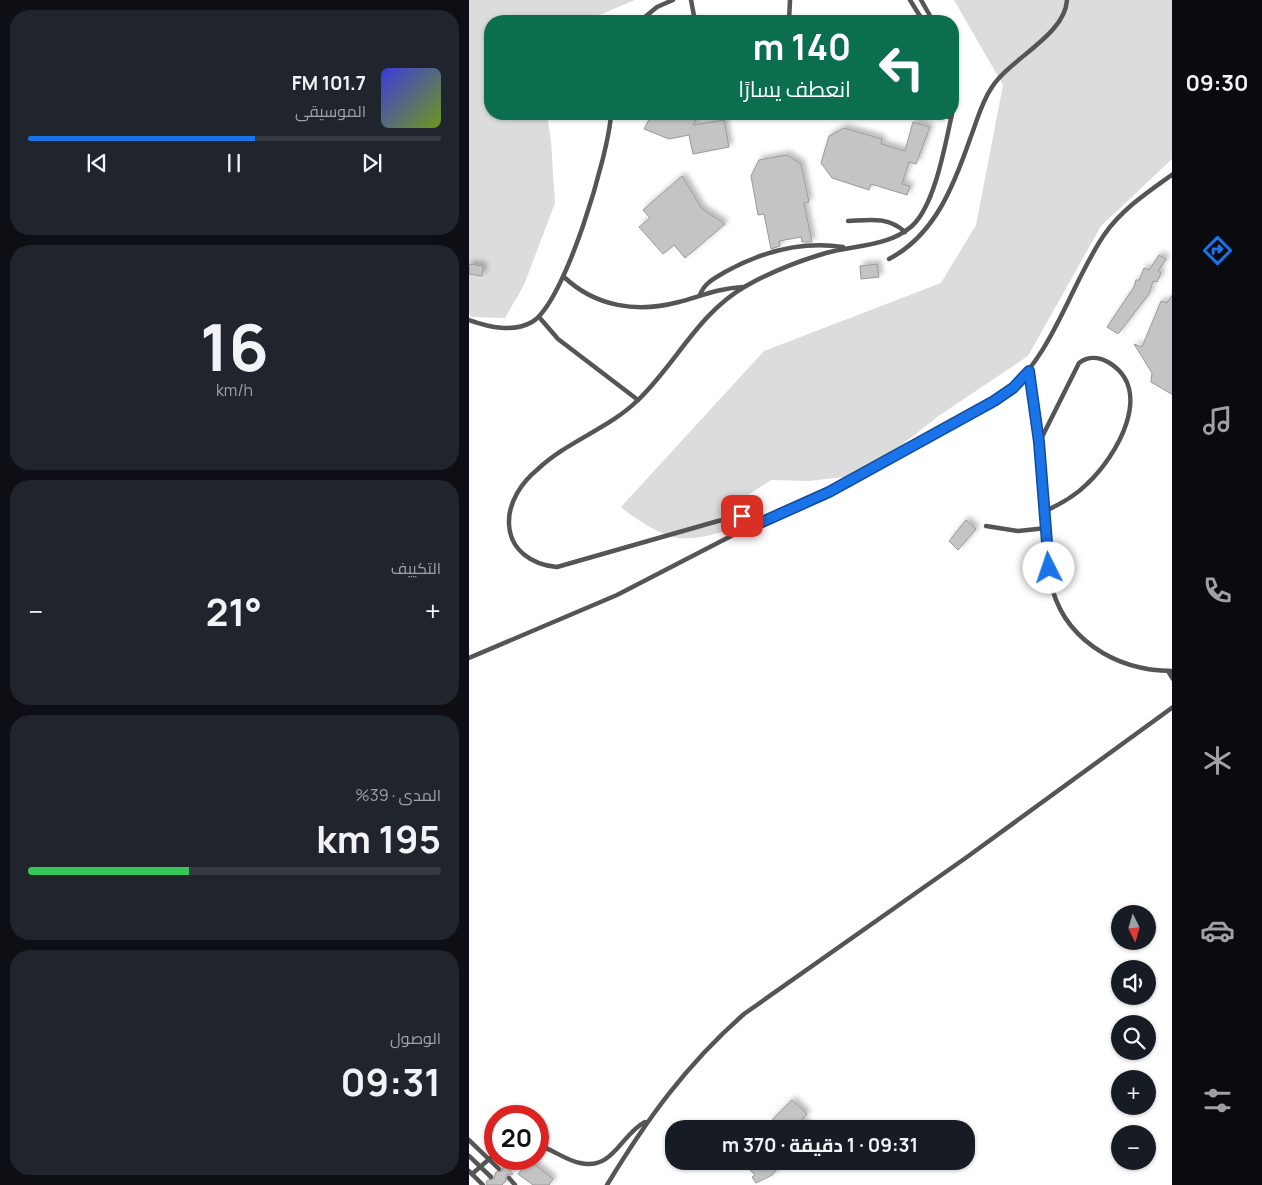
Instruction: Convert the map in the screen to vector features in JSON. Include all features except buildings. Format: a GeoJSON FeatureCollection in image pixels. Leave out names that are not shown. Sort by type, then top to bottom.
{"type":"FeatureCollection","features":[{"type":"Feature","properties":{"kind":"lane"},"geometry":{"type":"LineString","coordinates":[[647,15],[657,7],[673,0]]}},
{"type":"Feature","properties":{"kind":"lane"},"geometry":{"type":"LineString","coordinates":[[691,0],[694,15]]}},
{"type":"Feature","properties":{"kind":"lane"},"geometry":{"type":"LineString","coordinates":[[789,15],[790,0]]}},
{"type":"Feature","properties":{"kind":"lane"},"geometry":{"type":"LineString","coordinates":[[910,0],[919,15]]}},
{"type":"Feature","properties":{"kind":"lane"},"geometry":{"type":"LineString","coordinates":[[921,0],[930,15]]}},
{"type":"Feature","properties":{"kind":"lane"},"geometry":{"type":"LineString","coordinates":[[889,259],[917,240],[932,223],[960,166],[987,94],[1007,69],[1059,24],[1065,12],[1067,0]]}},
{"type":"Feature","properties":{"kind":"lane"},"geometry":{"type":"LineString","coordinates":[[469,320],[508,328],[526,325],[539,317],[554,297],[564,277],[579,236],[606,148],[610,120]]}},
{"type":"Feature","properties":{"kind":"lane"},"geometry":{"type":"LineString","coordinates":[[762,522],[755,517],[746,516],[718,521],[557,567],[538,564],[522,553],[511,537],[508,518],[513,499],[526,481],[552,457],[599,430],[638,400],[699,325],[722,303],[744,287],[798,262],[847,248],[888,241],[905,232],[919,218],[929,202],[950,120]]}},
{"type":"Feature","properties":{"kind":"lane"},"geometry":{"type":"LineString","coordinates":[[469,658],[617,595],[762,522],[832,491],[989,404],[1013,388],[1029,371],[1042,352],[1097,248],[1112,224],[1132,204],[1172,174]]}},
{"type":"Feature","properties":{"kind":"lane"},"geometry":{"type":"LineString","coordinates":[[848,221],[883,220],[895,224],[905,232]]}},
{"type":"Feature","properties":{"kind":"lane"},"geometry":{"type":"LineString","coordinates":[[700,295],[705,286],[712,280],[757,257],[813,245],[847,248]]}},
{"type":"Feature","properties":{"kind":"lane"},"geometry":{"type":"LineString","coordinates":[[564,277],[592,297],[619,306],[657,306],[720,289],[744,287]]}},
{"type":"Feature","properties":{"kind":"lane"},"geometry":{"type":"LineString","coordinates":[[539,317],[558,339],[638,400]]}},
{"type":"Feature","properties":{"kind":"lane"},"geometry":{"type":"LineString","coordinates":[[1039,442],[1079,363],[1087,358],[1100,359],[1112,365],[1123,375],[1131,395],[1130,406],[1114,449],[1086,485],[1068,500],[1045,511]]}},
{"type":"Feature","properties":{"kind":"lane"},"geometry":{"type":"LineString","coordinates":[[1029,371],[1039,442],[1049,568],[1054,592],[1064,615],[1079,636],[1099,652],[1125,664],[1153,670],[1170,671],[1172,679]]}},
{"type":"Feature","properties":{"kind":"lane"},"geometry":{"type":"LineString","coordinates":[[986,526],[1017,531],[1047,528]]}},
{"type":"Feature","properties":{"kind":"lane"},"geometry":{"type":"LineString","coordinates":[[607,1185],[646,1122],[695,1060],[727,1028],[761,1000],[967,857],[1172,707]]}},
{"type":"Feature","properties":{"kind":"lane"},"geometry":{"type":"LineString","coordinates":[[549,1149],[576,1162],[595,1164],[612,1156],[630,1132],[646,1122]]}},
{"type":"Feature","properties":{"kind":"lane"},"geometry":{"type":"LineString","coordinates":[[469,1140],[484,1154]]}},
{"type":"Feature","properties":{"kind":"lane"},"geometry":{"type":"LineString","coordinates":[[469,1156],[491,1177]]}},
{"type":"Feature","properties":{"kind":"lane"},"geometry":{"type":"LineString","coordinates":[[483,1185],[470,1173],[484,1163]]}},
{"type":"Feature","properties":{"kind":"lane"},"geometry":{"type":"LineString","coordinates":[[509,1178],[515,1185]]}},
{"type":"Feature","properties":{"kind":"shaded area"},"geometry":{"type":"Polygon","coordinates":[[[469,0],[635,0],[599,15],[484,15],[484,120],[548,120],[555,203],[524,285],[505,318],[471,317],[469,313],[469,0]]]}},
{"type":"Feature","properties":{"kind":"shaded area"},"geometry":{"type":"Polygon","coordinates":[[[954,0],[1172,0],[1172,159],[1101,226],[1028,356],[940,415],[863,475],[808,481],[771,480],[745,497],[740,527],[710,535],[694,538],[672,537],[648,526],[621,507],[764,351],[941,283],[976,225],[1003,85],[954,0]]]}},
{"type":"Feature","properties":{"kind":"route"},"geometry":{"type":"LineString","coordinates":[[742,516],[755,517],[762,522],[819,497],[1004,395],[1029,371],[1039,442],[1049,568]]}}]}
